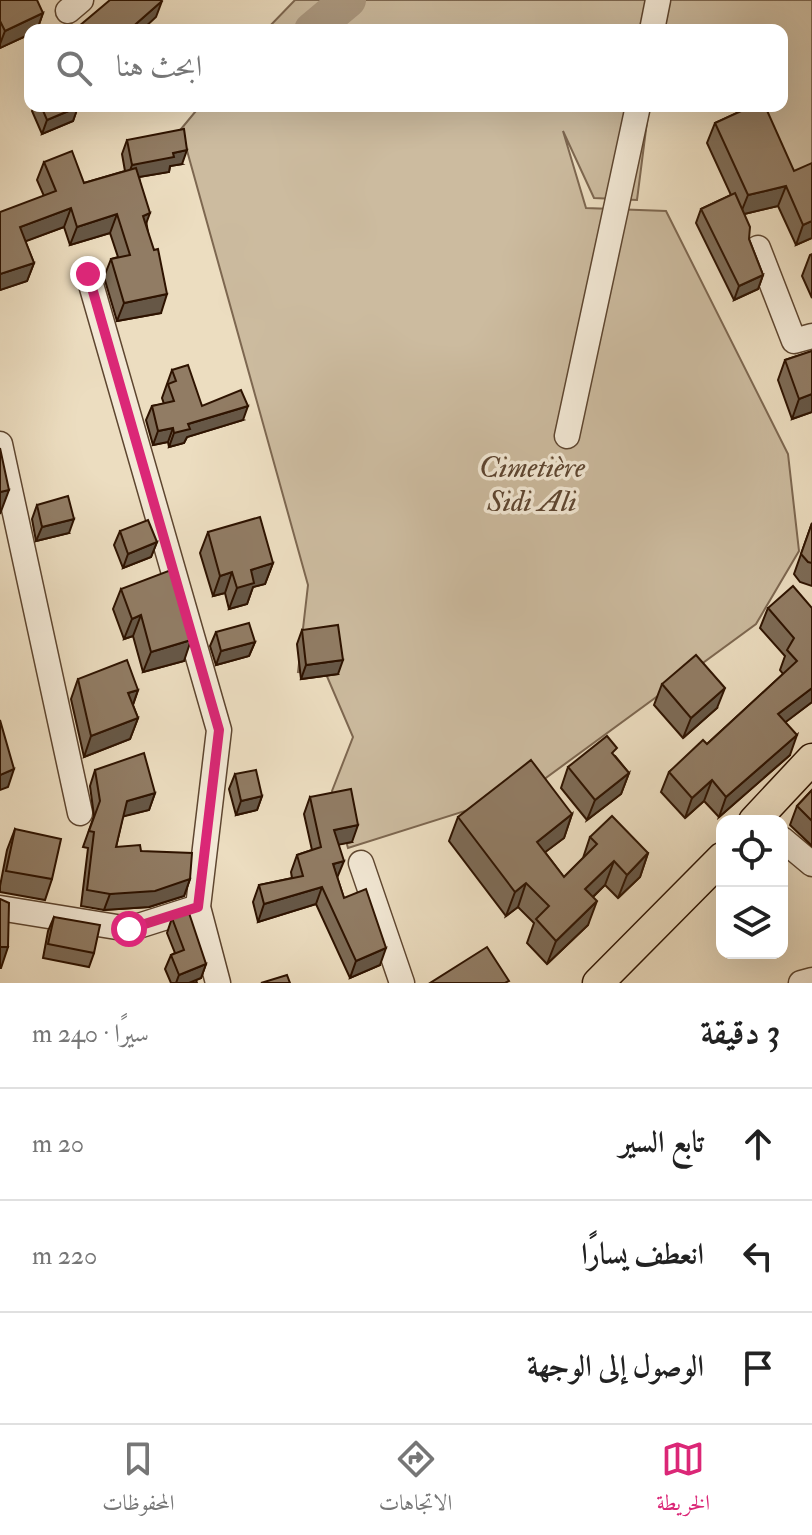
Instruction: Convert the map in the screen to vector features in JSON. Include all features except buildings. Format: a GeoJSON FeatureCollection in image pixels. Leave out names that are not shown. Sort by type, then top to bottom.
{"type":"FeatureCollection","features":[{"type":"Feature","properties":{"kind":"main road"},"geometry":{"type":"LineString","coordinates":[[762,815],[812,759]]}},
{"type":"Feature","properties":{"kind":"main road"},"geometry":{"type":"LineString","coordinates":[[598,983],[716,864]]}},
{"type":"Feature","properties":{"kind":"street"},"geometry":{"type":"LineString","coordinates":[[653,24],[658,0]]}},
{"type":"Feature","properties":{"kind":"street"},"geometry":{"type":"LineString","coordinates":[[567,436],[637,112]]}},
{"type":"Feature","properties":{"kind":"street"},"geometry":{"type":"LineString","coordinates":[[758,248],[794,341],[812,336]]}},
{"type":"Feature","properties":{"kind":"street"},"geometry":{"type":"LineString","coordinates":[[88,274],[219,730],[198,907],[218,983]]}},
{"type":"Feature","properties":{"kind":"street"},"geometry":{"type":"LineString","coordinates":[[1,455],[80,813]]}},
{"type":"Feature","properties":{"kind":"street"},"geometry":{"type":"LineString","coordinates":[[788,844],[812,864]]}},
{"type":"Feature","properties":{"kind":"street"},"geometry":{"type":"LineString","coordinates":[[361,863],[402,983]]}},
{"type":"Feature","properties":{"kind":"street"},"geometry":{"type":"LineString","coordinates":[[0,908],[129,929],[198,907]]}},
{"type":"Feature","properties":{"kind":"street"},"geometry":{"type":"LineString","coordinates":[[801,983],[812,980]]}},
{"type":"Feature","properties":{"kind":"green space"},"geometry":{"type":"Polygon","coordinates":[[[295,0],[812,0],[812,169],[787,177],[757,112],[788,112],[788,24],[272,24],[295,0]]]}},
{"type":"Feature","properties":{"kind":"green space","name":"Cimetière Sidi Ali"},"geometry":{"type":"Polygon","coordinates":[[[195,112],[648,112],[637,200],[594,198],[563,131],[586,208],[666,211],[788,454],[799,551],[756,624],[528,791],[348,848],[332,791],[353,737],[326,674],[298,672],[308,585],[181,129],[195,112]]]}},
{"type":"Feature","properties":{"kind":"waterway"},"geometry":{"type":"LineString","coordinates":[[319,24],[348,0]]}},
{"type":"Feature","properties":{"kind":"route"},"geometry":{"type":"LineString","coordinates":[[88,274],[219,730],[198,907],[129,929]]}}]}
